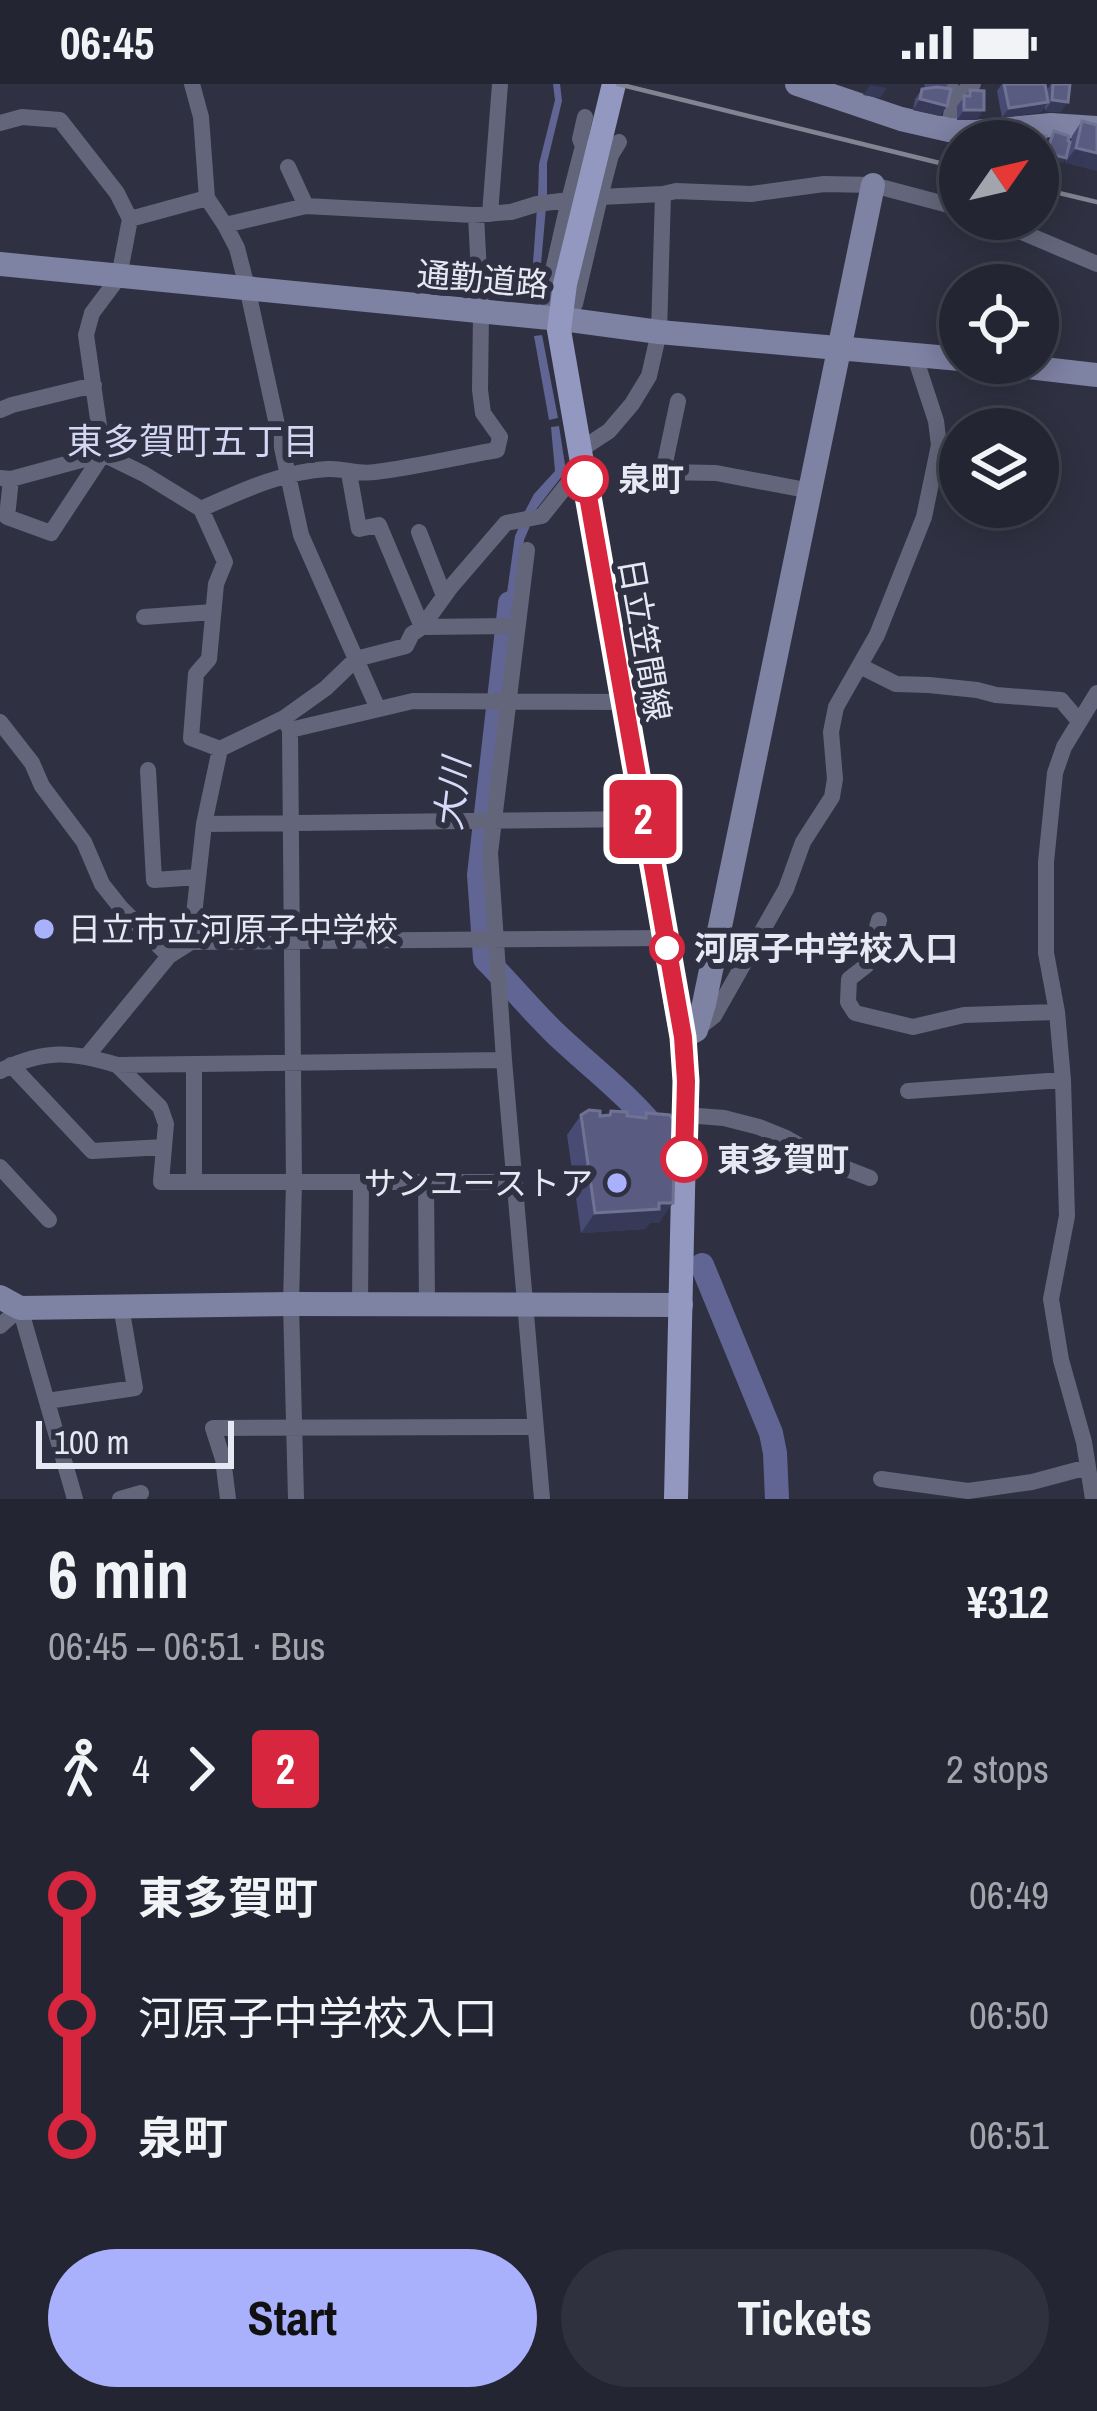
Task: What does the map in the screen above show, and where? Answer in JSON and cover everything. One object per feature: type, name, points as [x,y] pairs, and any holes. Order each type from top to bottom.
[{"type":"main road","name":"日立笠間線","points":[[614,84],[574,244],[559,319],[560,346],[665,938],[689,1034],[676,1499]]},
{"type":"street","points":[[192,84],[201,117],[207,198],[237,248],[302,535],[377,709]]},
{"type":"street","points":[[201,509],[288,476],[333,468],[371,473],[497,450],[500,437],[483,413],[480,390],[483,214],[500,84]]},
{"type":"street","points":[[797,84],[939,128]]},
{"type":"street","points":[[952,92],[973,84]]},
{"type":"street","points":[[0,123],[22,117],[60,120],[117,194],[130,219],[119,278],[92,313],[86,335],[103,454],[51,532],[7,518],[5,479],[103,454],[201,509],[226,562],[216,584],[209,659],[196,674],[191,738],[220,749],[287,724],[413,701],[622,702]]},
{"type":"street","points":[[585,118],[583,146],[546,301],[559,319],[575,304],[611,155],[619,142]]},
{"type":"street","points":[[1059,126],[1097,128]]},
{"type":"street","points":[[288,167],[306,206]]},
{"type":"street","points":[[600,197],[676,190],[751,194],[824,184],[873,185],[939,202]]},
{"type":"street","points":[[689,1034],[704,1004],[873,185]]},
{"type":"street","points":[[287,724],[356,659],[406,646],[506,523],[542,516],[632,404],[649,376],[659,332],[662,194]]},
{"type":"street","points":[[130,219],[207,198]]},
{"type":"street","points":[[225,225],[306,206],[483,214],[569,200]]},
{"type":"street","points":[[1040,240],[1097,265]]},
{"type":"street","name":"通勤道路","points":[[0,264],[939,357]]},
{"type":"street","points":[[689,1034],[714,1016],[786,889],[803,842],[832,797],[836,779],[831,732],[836,707],[878,635],[924,518],[935,475],[936,421],[914,354]]},
{"type":"street","points":[[1059,371],[1097,375]]},
{"type":"street","points":[[0,410],[94,385]]},
{"type":"street","points":[[678,400],[663,472],[716,473],[811,491]]},
{"type":"street","points":[[349,473],[358,529],[379,525],[422,627]]},
{"type":"street","points":[[419,532],[444,596]]},
{"type":"street","points":[[527,550],[511,626],[487,821],[492,910],[488,940],[498,972],[542,1499]]},
{"type":"street","points":[[144,616],[213,612]]},
{"type":"street","points":[[422,627],[511,626]]},
{"type":"street","points":[[860,665],[896,684],[1061,700],[1079,721]]},
{"type":"street","points":[[1093,1499],[1090,1441],[1061,1360],[1051,1299],[1066,1216],[1064,1079],[1046,953],[1046,862],[1055,773],[1064,747],[1097,693]]},
{"type":"street","points":[[0,722],[84,842],[101,884],[169,956]]},
{"type":"street","points":[[287,724],[292,821],[291,1304],[296,1499]]},
{"type":"street","points":[[191,942],[204,824],[220,749]]},
{"type":"street","points":[[148,770],[154,880],[198,877]]},
{"type":"street","points":[[204,824],[643,819]]},
{"type":"street","points":[[879,920],[867,965],[849,979],[848,1002],[855,1013],[913,1027],[964,1015],[1057,1012]]},
{"type":"street","points":[[87,1056],[169,956],[191,942],[665,938]]},
{"type":"street","points":[[164,1147],[92,1151],[5,1068],[48,1055],[78,1054],[117,1065],[504,1060]]},
{"type":"street","points":[[194,1064],[194,1182]]},
{"type":"street","points":[[117,1065],[160,1107],[166,1124],[161,1182],[514,1182]]},
{"type":"street","points":[[908,1091],[1064,1079]]},
{"type":"street","points":[[685,1115],[759,1127],[870,1178]]},
{"type":"street","points":[[0,1167],[49,1220]]},
{"type":"street","points":[[360,1304],[361,1183]]},
{"type":"street","points":[[426,1183],[427,1305]]},
{"type":"street","points":[[10,1302],[681,1305]]},
{"type":"street","points":[[0,1326],[10,1302]]},
{"type":"street","points":[[10,1302],[47,1401],[76,1499]]},
{"type":"street","points":[[47,1401],[135,1388],[121,1306]]},
{"type":"street","points":[[228,1499],[213,1428],[536,1427]]},
{"type":"street","points":[[881,1479],[968,1491],[1032,1482],[1088,1467]]},
{"type":"street","points":[[120,1499],[141,1493]]},
{"type":"water","points":[[553,84],[560,84],[562,101],[547,163],[547,197],[538,199],[539,164],[555,100]]},
{"type":"water","points":[[546,207],[538,299],[530,304],[537,208]]},
{"type":"water","points":[[542,335],[558,418],[549,420],[534,336]]},
{"type":"water","points":[[559,426],[566,471],[534,512],[523,515],[555,471],[551,427]]},
{"type":"water","points":[[530,526],[512,620],[503,621],[515,536],[519,527]]},
{"type":"building","points":[[1004,84],[1045,84],[1048,102],[1009,108]]},
{"type":"building","points":[[1053,84],[1070,84],[1068,102],[1052,100]]},
{"type":"building","points":[[922,89],[951,89],[947,106],[920,99]]},
{"type":"building","points":[[970,90],[984,91],[984,110],[964,110],[964,96],[970,96]]},
{"type":"building","points":[[1082,121],[1097,125],[1097,153],[1076,148]]},
{"type":"building","points":[[1059,133],[1069,136],[1066,158],[1059,156]]},
{"type":"building","name":"サンユーストア","points":[[600,1111],[600,1116],[611,1111],[646,1118],[646,1113],[670,1115],[675,1123],[673,1203],[659,1203],[659,1209],[595,1213],[581,1115]]},
{"type":"waterway","name":"大川","points":[[510,603],[479,875],[485,959],[664,1140]]},
{"type":"waterway","name":"大川","points":[[702,1265],[771,1433],[777,1499]]},
{"type":"railway","points":[[618,84],[939,163]]},
{"type":"railway","points":[[1059,193],[1097,202]]},
{"type":"bus line","name":"2","points":[[585,479],[683,1037],[684,1159]]},
{"type":"place","name":"泉町","points":[[585,479]]},
{"type":"place","name":"日立市立河原子中学校","points":[[44,929]]},
{"type":"place","name":"河原子中学校入口","points":[[667,948]]},
{"type":"place","name":"東多賀町","points":[[684,1159]]},
{"type":"place","name":"サンユーストア","points":[[617,1183]]},
{"type":"district","name":"東多賀町五丁目","points":[[193,441]]}]
